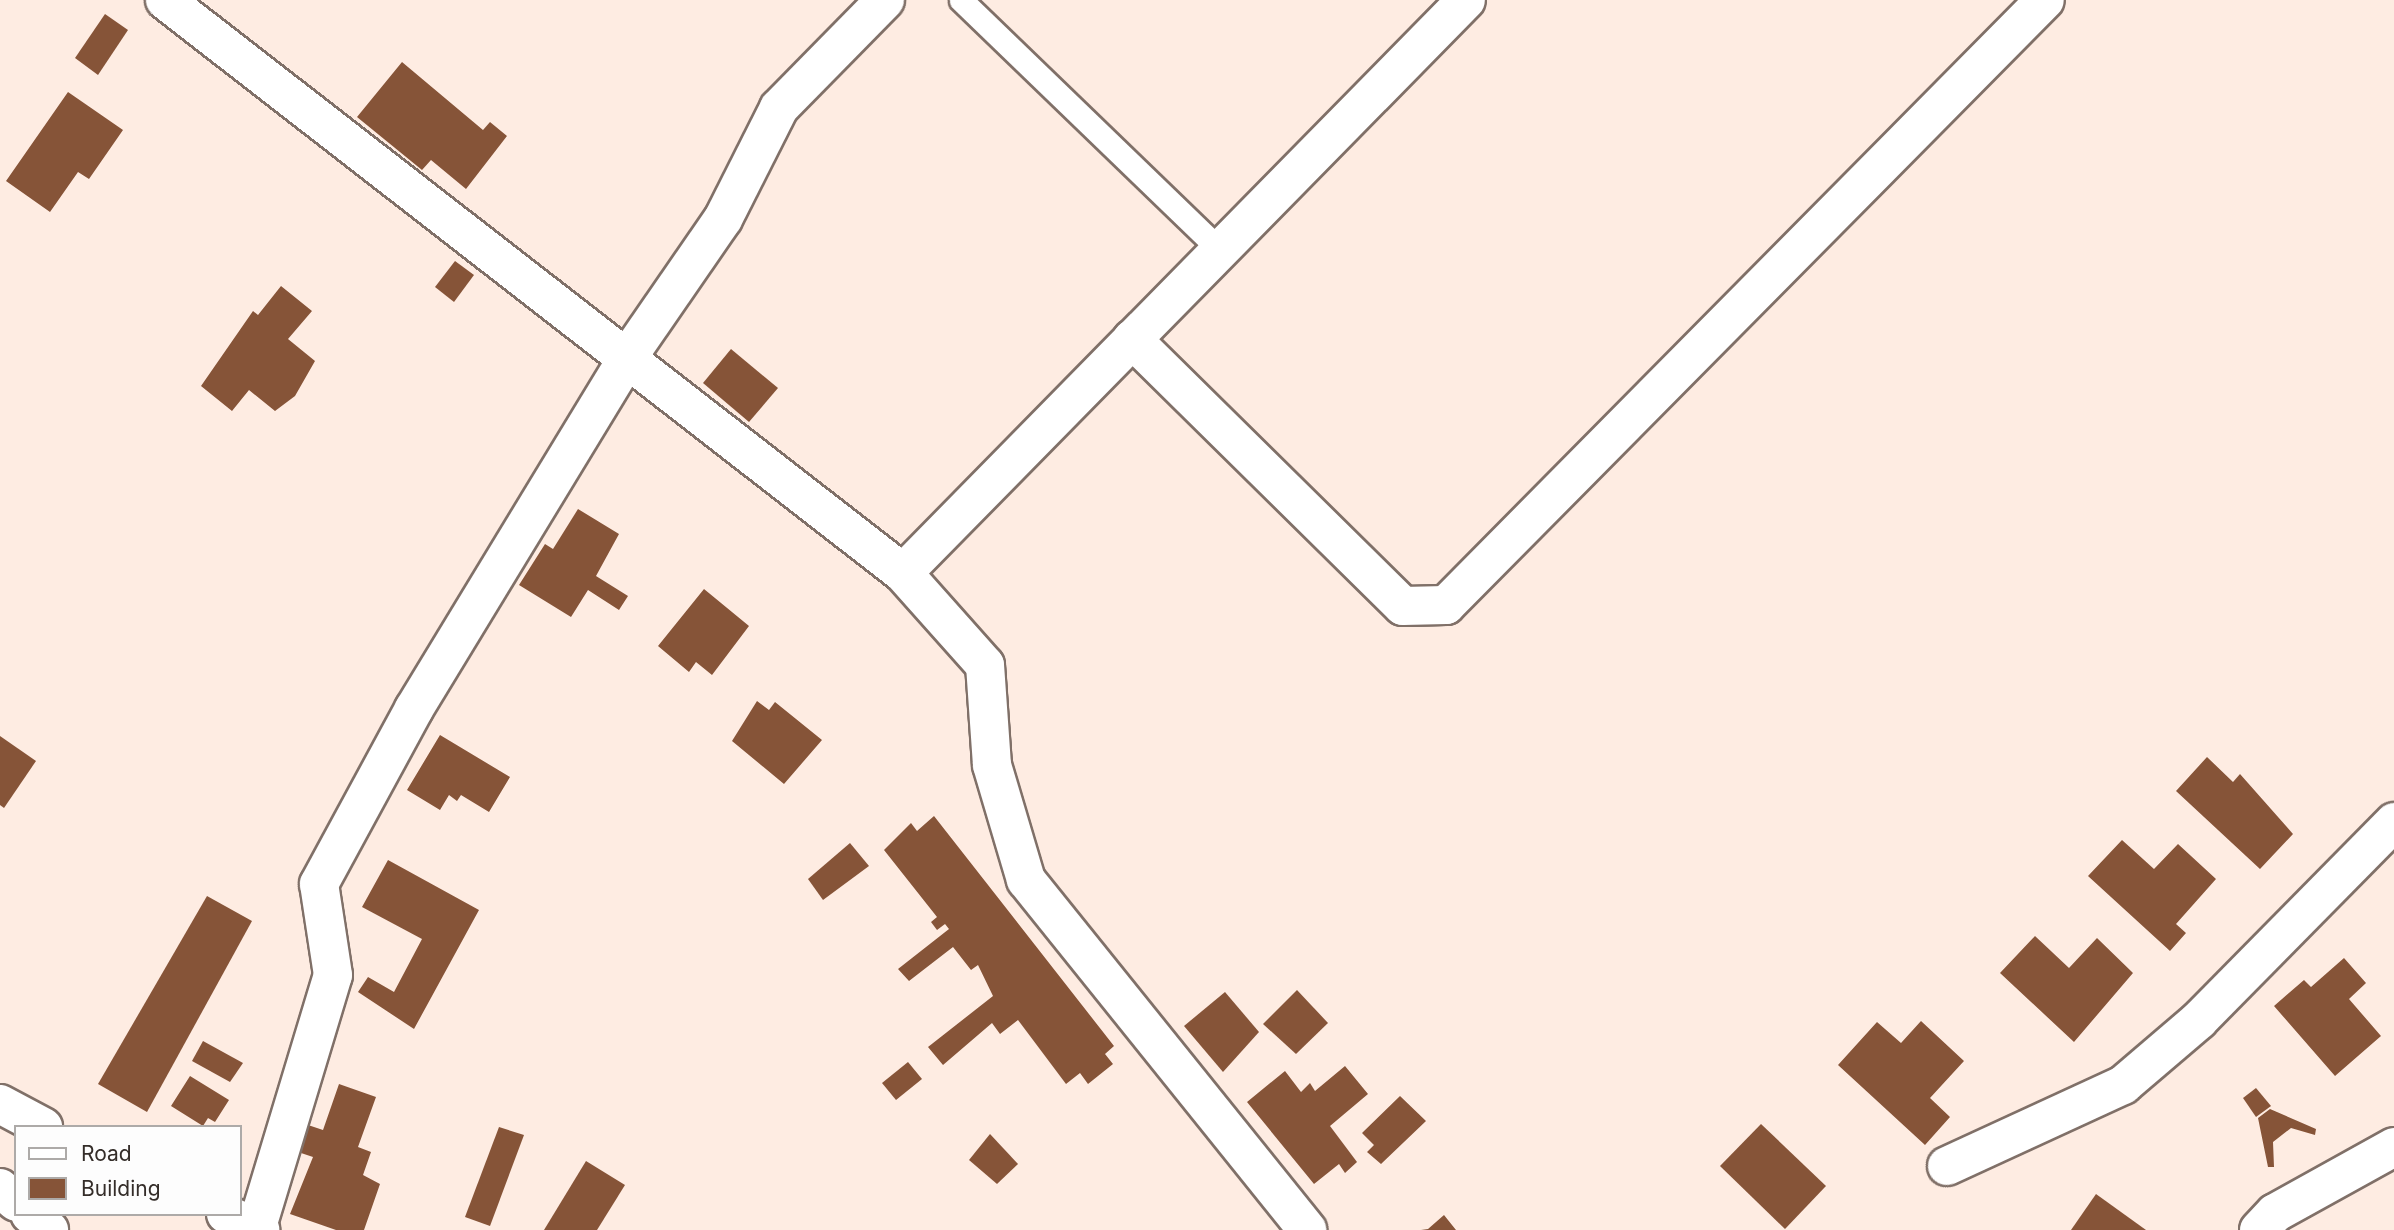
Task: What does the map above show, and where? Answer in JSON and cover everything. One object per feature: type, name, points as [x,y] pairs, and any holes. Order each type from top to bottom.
[{"type":"street","points":[[165,0],[903,573],[985,665],[992,765],[1026,880],[1307,1230]]},
{"type":"street","points":[[230,1216],[258,1230],[333,975],[319,884],[414,709],[627,358],[723,219],[779,108],[885,0]]},
{"type":"street","points":[[903,573],[1466,0]]},
{"type":"street","points":[[1132,340],[1403,606],[1446,605],[2045,0]]},
{"type":"street","points":[[1947,1166],[2123,1085],[2199,1020],[2394,822]]},
{"type":"street","points":[[0,1104],[39,1125]]},
{"type":"street","points":[[2259,1230],[2275,1213],[2394,1146]]},
{"type":"street","points":[[0,1188],[14,1200]]},
{"type":"street","points":[[32,1216],[49,1230]]},
{"type":"lane","points":[[961,0],[1220,250]]},
{"type":"building","points":[[105,14],[128,30],[98,75],[75,58]]},
{"type":"building","points":[[402,62],[483,130],[490,122],[507,136],[466,189],[431,160],[422,170],[357,117]]},
{"type":"building","points":[[68,92],[123,130],[89,179],[78,172],[50,212],[6,181]]},
{"type":"building","points":[[455,261],[474,275],[454,302],[435,287]]},
{"type":"building","points":[[281,286],[312,311],[288,339],[315,361],[295,396],[275,411],[249,390],[232,411],[201,386],[253,311],[258,315]]},
{"type":"building","points":[[731,349],[778,388],[749,422],[703,383]]},
{"type":"building","points":[[578,509],[619,534],[596,576],[628,596],[619,610],[588,590],[571,617],[519,585],[545,544],[553,549]]},
{"type":"building","points":[[704,589],[749,626],[712,675],[696,662],[689,672],[658,646]]},
{"type":"building","points":[[757,701],[769,710],[775,702],[822,740],[784,784],[732,741]]},
{"type":"building","points":[[440,735],[510,777],[489,812],[461,795],[457,801],[449,795],[440,810],[407,790]]},
{"type":"building","points":[[0,736],[36,761],[4,808],[0,805]]},
{"type":"building","points":[[2207,757],[2233,782],[2240,774],[2293,834],[2260,869],[2176,791]]},
{"type":"building","points":[[934,816],[1114,1046],[1105,1054],[1113,1064],[1088,1084],[1080,1073],[1066,1084],[1018,1020],[1000,1034],[992,1023],[943,1065],[928,1047],[993,996],[978,965],[971,970],[953,947],[909,981],[898,969],[949,929],[945,924],[937,930],[931,922],[937,917],[884,850],[911,823],[917,831]]},
{"type":"building","points":[[2122,840],[2154,869],[2178,844],[2216,879],[2176,924],[2186,933],[2170,951],[2088,876]]},
{"type":"building","points":[[850,843],[869,866],[823,900],[808,879]]},
{"type":"building","points":[[388,860],[479,910],[414,1029],[358,992],[368,977],[394,992],[422,939],[362,907]]},
{"type":"building","points":[[207,896],[252,921],[147,1112],[98,1084]]},
{"type":"building","points":[[2035,936],[2069,968],[2097,938],[2133,973],[2074,1042],[2000,973]]},
{"type":"building","points":[[2344,958],[2366,983],[2349,999],[2381,1036],[2335,1076],[2274,1006],[2304,980],[2311,987]]},
{"type":"building","points":[[1297,990],[1328,1023],[1296,1054],[1263,1024]]},
{"type":"building","points":[[1225,992],[1259,1032],[1223,1072],[1184,1026]]},
{"type":"building","points":[[1921,1021],[1964,1061],[1930,1098],[1950,1117],[1925,1145],[1838,1065],[1877,1022],[1901,1043]]},
{"type":"building","points":[[203,1041],[243,1063],[230,1082],[192,1061]]},
{"type":"building","points":[[908,1062],[922,1079],[896,1100],[882,1083]]},
{"type":"building","points":[[1345,1066],[1368,1094],[1330,1126],[1357,1162],[1345,1173],[1339,1164],[1314,1184],[1247,1102],[1285,1071],[1301,1092],[1310,1083],[1315,1091]]},
{"type":"building","points":[[190,1076],[229,1100],[215,1122],[208,1118],[204,1125],[171,1106]]},
{"type":"building","points":[[339,1084],[376,1097],[358,1147],[371,1152],[363,1175],[380,1184],[364,1230],[336,1230],[290,1214],[313,1157],[298,1152],[308,1125],[323,1130]]},
{"type":"building","points":[[2256,1088],[2271,1106],[2256,1117],[2243,1098]]},
{"type":"building","points":[[1400,1096],[1426,1121],[1381,1164],[1367,1152],[1374,1145],[1362,1133]]},
{"type":"building","points":[[2270,1109],[2316,1129],[2315,1135],[2291,1128],[2273,1142],[2274,1167],[2268,1167],[2258,1118]]},
{"type":"building","points":[[1761,1124],[1826,1186],[1785,1229],[1720,1166]]},
{"type":"building","points":[[499,1127],[524,1135],[490,1226],[465,1217]]},
{"type":"building","points":[[990,1134],[1018,1164],[997,1184],[969,1160]]},
{"type":"building","points":[[586,1161],[625,1185],[597,1230],[544,1230]]},
{"type":"building","points":[[2096,1194],[2146,1230],[2071,1230]]},
{"type":"building","points":[[1444,1215],[1456,1230],[1421,1230],[1428,1229]]}]
